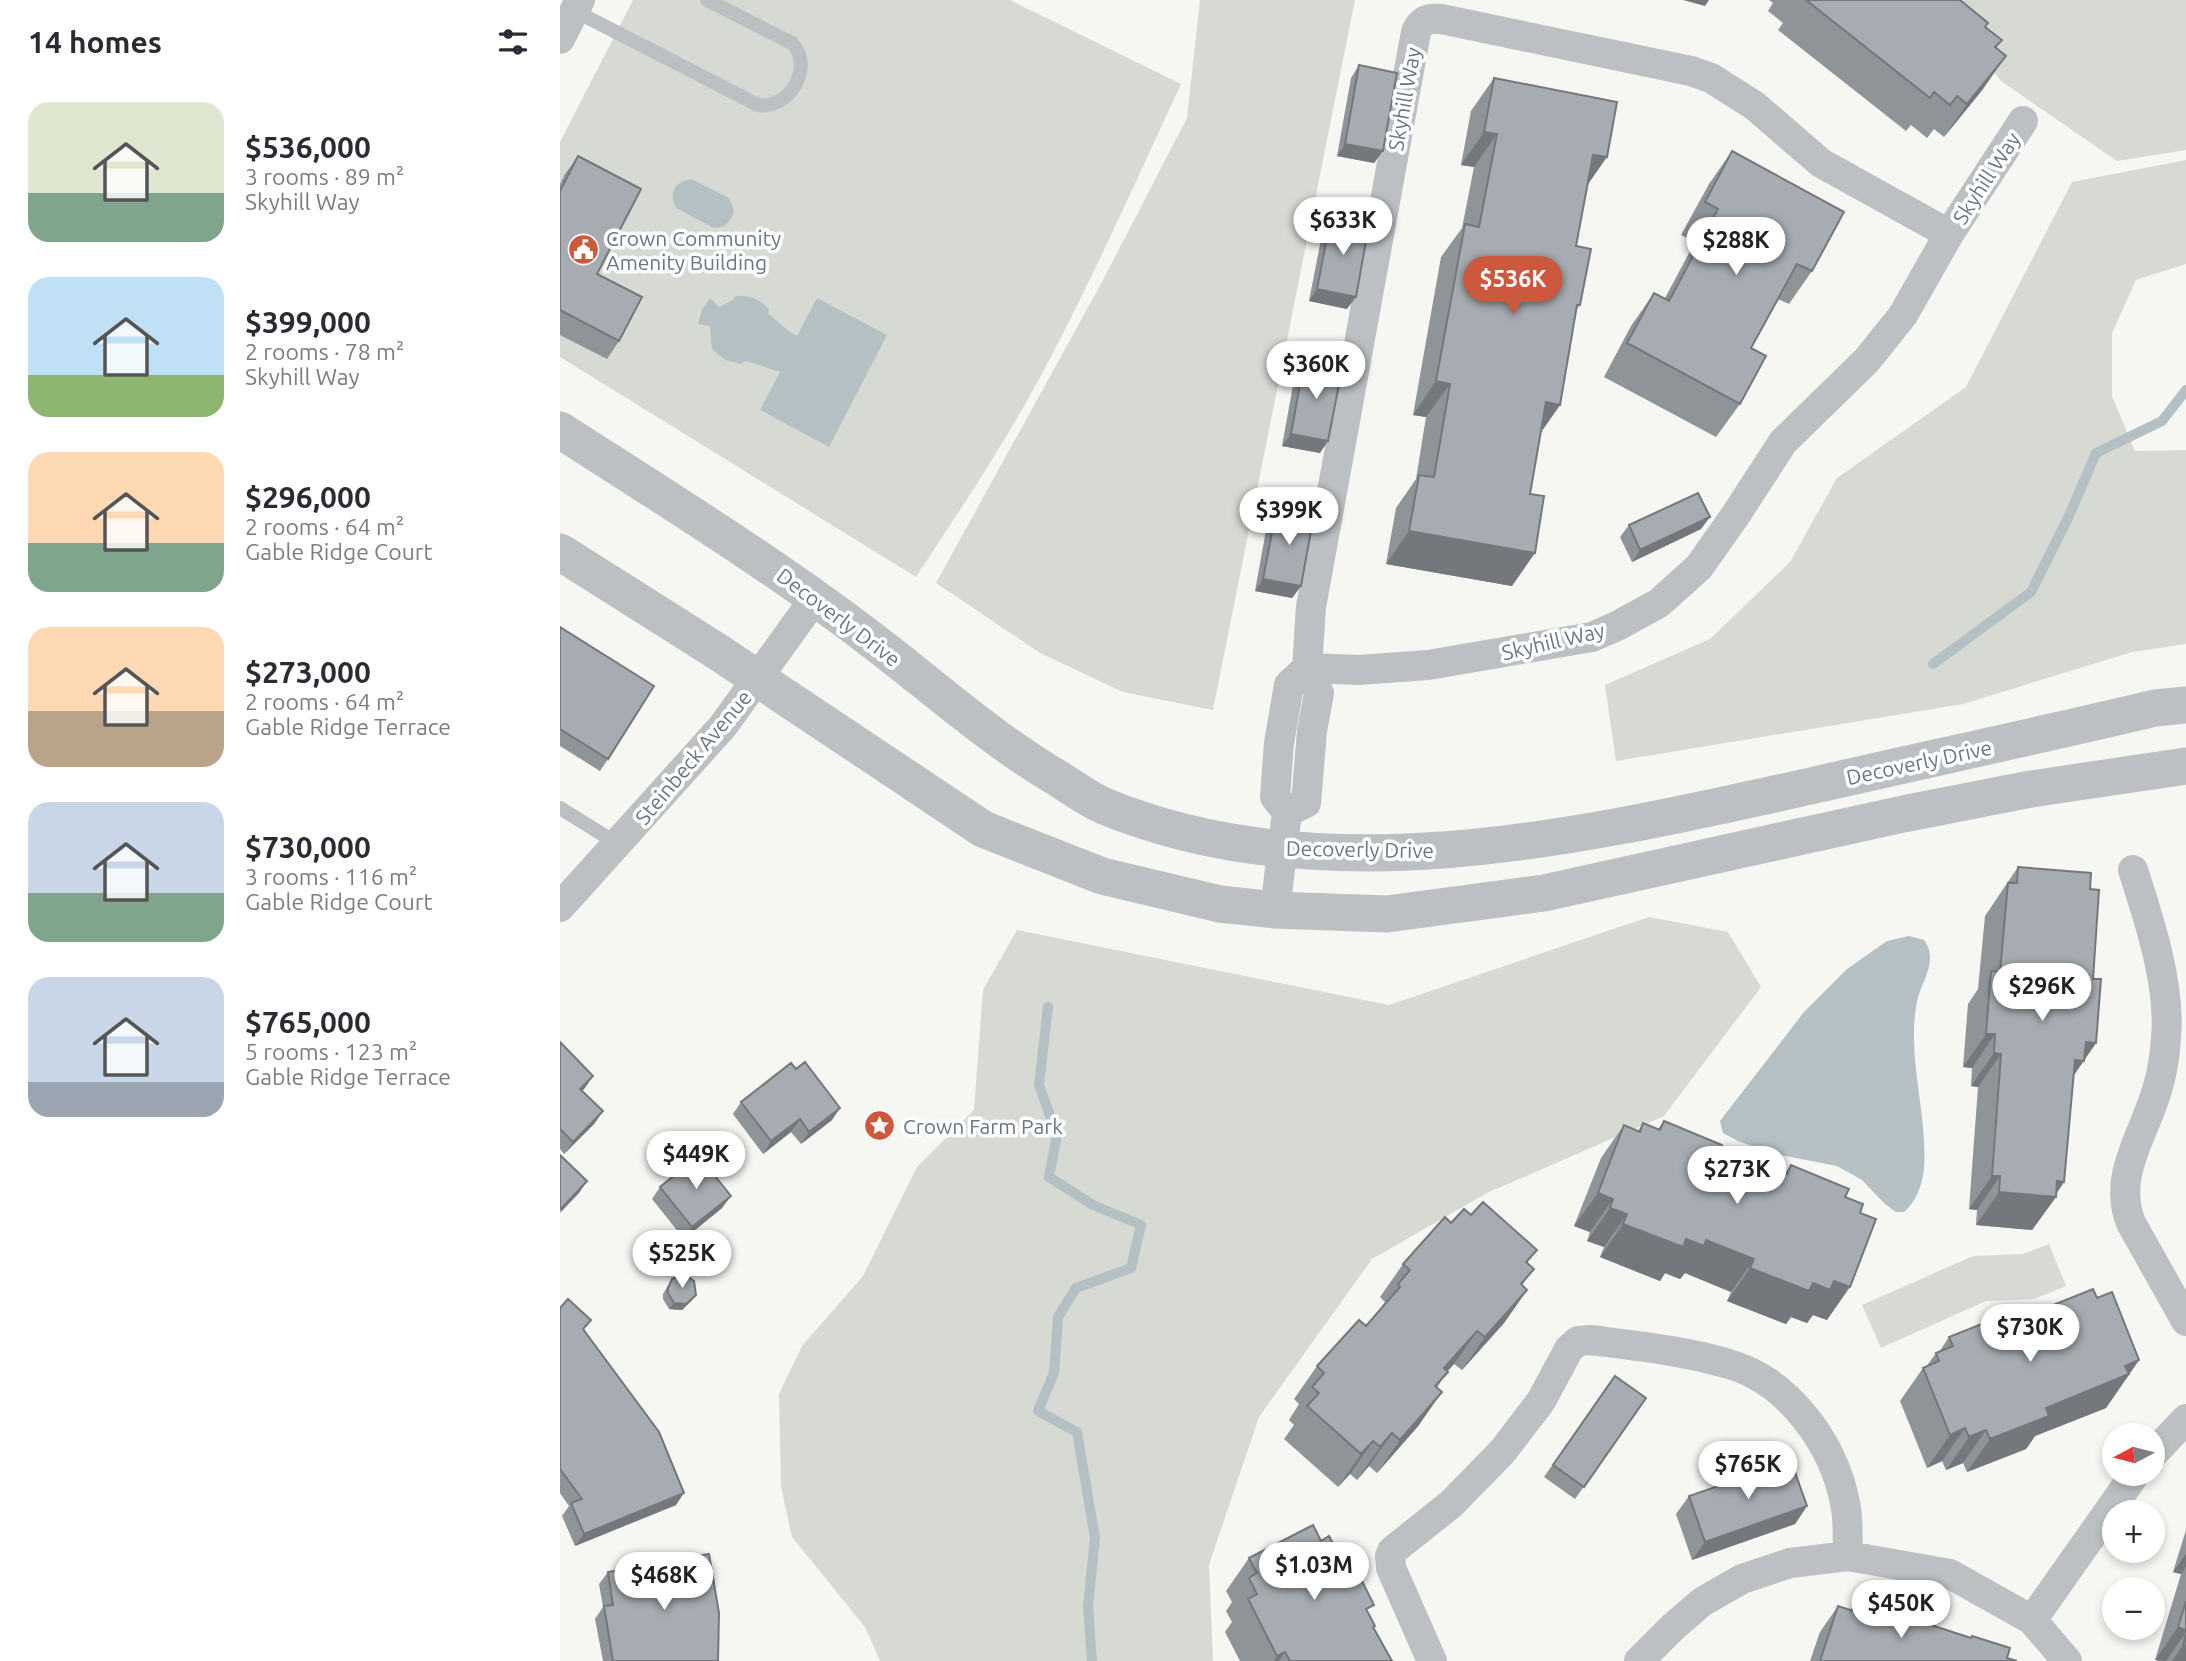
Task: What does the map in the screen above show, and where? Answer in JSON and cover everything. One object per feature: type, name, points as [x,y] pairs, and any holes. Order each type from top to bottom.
[{"type":"street","points":[[560,39],[577,5]]},
{"type":"street","name":"Skyhill Way","points":[[1949,234],[1821,163],[1755,106],[1711,78],[1691,71],[1441,19],[1425,20],[1416,32],[1311,607],[1307,668],[1359,670],[1428,665],[1501,654],[1592,637],[1659,603],[1699,567],[1783,442],[1867,360],[1902,315],[1949,234],[2023,121]]},
{"type":"street","name":"Decoverly Drive","points":[[560,430],[774,567],[1024,759],[1101,804],[1184,833],[1282,849],[1338,853],[1427,852],[1542,840],[1708,809],[2155,708],[2186,705]]},
{"type":"street","points":[[560,552],[758,679],[983,829],[1102,876],[1220,904],[1275,910],[1387,914],[1544,893],[1731,850],[2031,789],[2186,766]]},
{"type":"street","name":"Steinbeck Avenue","points":[[560,907],[723,726],[814,598]]},
{"type":"street","points":[[1275,910],[1287,811],[1275,797],[1279,743],[1289,685],[1307,668]]},
{"type":"street","points":[[2017,740],[2031,789]]},
{"type":"street","points":[[2133,870],[2163,975],[2176,1037],[2128,1169],[2123,1190],[2124,1207],[2186,1321]]},
{"type":"street","points":[[1432,1661],[1391,1568],[1392,1551],[1451,1504],[1502,1452],[1541,1401],[1569,1349],[1578,1341],[1591,1340],[1669,1351],[1734,1366],[1782,1391],[1812,1426],[1835,1466],[1846,1505],[1848,1556]]},
{"type":"street","points":[[2165,1441],[2186,1419]]},
{"type":"street","points":[[2032,1620],[2127,1486]]},
{"type":"street","points":[[1639,1661],[1702,1602],[1742,1579],[1790,1563],[1848,1556],[1950,1574],[2032,1620],[2067,1661]]},
{"type":"lane","points":[[577,5],[758,105],[781,102],[788,96],[800,73],[802,61],[797,49],[792,43],[707,0]]},
{"type":"lane","points":[[560,808],[618,844]]},
{"type":"shaded area","points":[[633,0],[1010,0],[1181,84],[1091,278],[1032,392],[916,577],[560,357],[560,142]]},
{"type":"shaded area","points":[[1200,0],[1355,0],[1213,710],[1123,692],[1040,653],[936,583],[1102,282],[1187,118]]},
{"type":"shaded area","points":[[1933,0],[2186,0],[2186,150],[2117,161],[2001,81],[1952,17]]},
{"type":"shaded area","points":[[2186,160],[2186,264],[2136,280],[2112,333],[2112,396],[2135,451],[2186,450],[2186,644],[2132,652],[1963,704],[1616,761],[1605,685],[1710,639],[1790,562],[1837,478],[1966,387],[2072,182]]},
{"type":"shaded area","points":[[691,179],[729,198],[734,210],[727,223],[714,228],[676,208],[674,189]]},
{"type":"shaded area","points":[[736,296],[754,298],[762,303],[769,309],[768,314],[797,336],[817,298],[887,335],[829,447],[760,410],[780,372],[746,361],[740,364],[725,360],[712,349],[710,326],[698,324],[702,310],[710,298],[719,307]]},
{"type":"shaded area","points":[[1649,917],[1728,932],[1761,987],[1664,1116],[1487,1193],[1372,1259],[1259,1417],[1209,1565],[1213,1661],[880,1661],[865,1627],[792,1537],[781,1487],[779,1394],[802,1346],[863,1276],[917,1167],[974,1110],[983,990],[1017,930],[1389,1005]]},
{"type":"shaded area","points":[[1909,936],[1924,940],[1930,955],[1914,1022],[1924,1169],[1920,1187],[1912,1203],[1904,1212],[1896,1212],[1862,1180],[1837,1166],[1775,1154],[1738,1141],[1723,1133],[1720,1121],[1804,1012],[1847,969],[1887,941]]},
{"type":"shaded area","points":[[2049,1244],[2066,1286],[2034,1299],[1986,1301],[1881,1348],[1862,1305],[1973,1256],[2023,1254]]},
{"type":"building","points":[[1806,0],[1960,0],[1988,23],[1985,27],[2002,40],[1995,47],[2006,56],[1967,104],[1957,96],[1950,105],[1934,92],[1930,98]]},
{"type":"building","points":[[1359,65],[1397,73],[1383,151],[1345,144]]},
{"type":"building","points":[[1494,78],[1617,102],[1607,157],[1593,155],[1576,246],[1591,249],[1580,305],[1577,305],[1560,405],[1546,402],[1530,494],[1544,496],[1535,553],[1409,531],[1419,475],[1434,477],[1450,384],[1436,381],[1465,224],[1479,227],[1497,134],[1484,132]]},
{"type":"building","points":[[1732,151],[1844,212],[1812,271],[1797,264],[1751,348],[1766,356],[1740,404],[1627,343],[1654,293],[1669,301],[1718,209],[1705,202]]},
{"type":"building","name":"Crown Community Amenity Building","points":[[578,156],[641,189],[597,274],[642,297],[619,341],[560,310],[560,191]]},
{"type":"building","points":[[1331,217],[1369,224],[1356,297],[1317,289]]},
{"type":"building","points":[[1304,362],[1342,369],[1328,441],[1291,434]]},
{"type":"building","points":[[1698,493],[1710,517],[1640,550],[1629,525]]},
{"type":"building","points":[[1277,507],[1314,514],[1301,586],[1263,579]]},
{"type":"building","points":[[560,627],[654,686],[608,759],[560,729]]},
{"type":"building","points":[[2018,867],[2091,873],[2090,889],[2099,890],[2093,979],[2101,979],[2096,1043],[2086,1042],[2084,1061],[2075,1060],[2064,1182],[2057,1181],[2056,1197],[1999,1192],[2000,1176],[1992,1176],[2001,1054],[1994,1053],[1995,1034],[1986,1034],[1991,971],[2000,972],[2008,883],[2017,883]]},
{"type":"building","points":[[560,1042],[593,1076],[580,1089],[603,1111],[573,1142],[560,1129]]},
{"type":"building","points":[[805,1062],[840,1108],[809,1132],[800,1119],[771,1141],[741,1102],[791,1063],[796,1069]]},
{"type":"building","points":[[1664,1121],[1722,1145],[1719,1153],[1767,1173],[1770,1167],[1787,1174],[1791,1165],[1849,1189],[1845,1197],[1863,1204],[1860,1213],[1876,1219],[1850,1287],[1834,1281],[1830,1290],[1813,1283],[1809,1291],[1750,1268],[1754,1259],[1706,1240],[1704,1246],[1686,1239],[1683,1247],[1623,1224],[1627,1214],[1610,1208],[1613,1199],[1598,1193],[1624,1125],[1640,1132],[1643,1123],[1660,1130]]},
{"type":"building","points":[[560,1155],[587,1181],[561,1209],[560,1207]]},
{"type":"building","points":[[699,1156],[731,1196],[692,1227],[660,1187]]},
{"type":"building","points":[[1483,1202],[1537,1250],[1526,1262],[1534,1269],[1521,1284],[1527,1290],[1485,1337],[1477,1331],[1444,1368],[1448,1372],[1435,1386],[1442,1392],[1400,1440],[1392,1433],[1380,1447],[1373,1441],[1361,1454],[1307,1406],[1319,1393],[1312,1387],[1324,1373],[1317,1366],[1359,1320],[1366,1326],[1400,1287],[1398,1284],[1410,1270],[1403,1264],[1445,1217],[1451,1223],[1464,1209],[1471,1215]]},
{"type":"building","points":[[684,1274],[694,1281],[696,1295],[686,1304],[674,1303],[668,1288],[672,1279]]},
{"type":"building","points":[[2093,1289],[2097,1298],[2112,1292],[2139,1360],[2125,1366],[2129,1374],[2046,1408],[2049,1416],[1990,1439],[1986,1430],[1969,1437],[1965,1428],[1950,1435],[1923,1368],[1939,1361],[1936,1353],[1953,1346],[1949,1337],[2007,1314],[2011,1322]]},
{"type":"building","points":[[568,1299],[591,1320],[583,1329],[659,1432],[684,1493],[584,1534],[571,1503],[582,1499],[560,1469],[560,1308]]},
{"type":"building","points":[[1615,1376],[1646,1398],[1584,1487],[1553,1465]]},
{"type":"building","points":[[1791,1461],[1807,1506],[1705,1542],[1689,1496]]},
{"type":"building","points":[[1313,1525],[1321,1541],[1329,1536],[1338,1553],[1346,1549],[1374,1605],[1366,1609],[1375,1626],[1373,1627],[1392,1661],[1290,1661],[1285,1652],[1277,1656],[1248,1599],[1257,1594],[1249,1578],[1257,1573],[1249,1558]]},
{"type":"building","points":[[709,1554],[719,1613],[718,1661],[613,1661],[604,1606],[613,1605],[608,1572]]},
{"type":"building","points":[[1857,1601],[2010,1648],[2007,1658],[2017,1661],[1820,1661],[1838,1606],[1853,1611]]},
{"type":"building","points":[[2186,1601],[2186,1630],[2178,1627]]},
{"type":"waterway","points":[[1933,664],[2031,592],[2068,518],[2096,453],[2162,421],[2186,390]]},
{"type":"waterway","points":[[1048,1007],[1039,1085],[1057,1135],[1049,1177],[1093,1205],[1141,1225],[1131,1268],[1076,1288],[1058,1317],[1054,1373],[1038,1411],[1077,1432],[1095,1538],[1088,1606],[1092,1661]]},
{"type":"place","name":"Crown Community Amenity Building","points":[[583,250]]},
{"type":"place","name":"Crown Farm Park","points":[[880,1126]]}]
